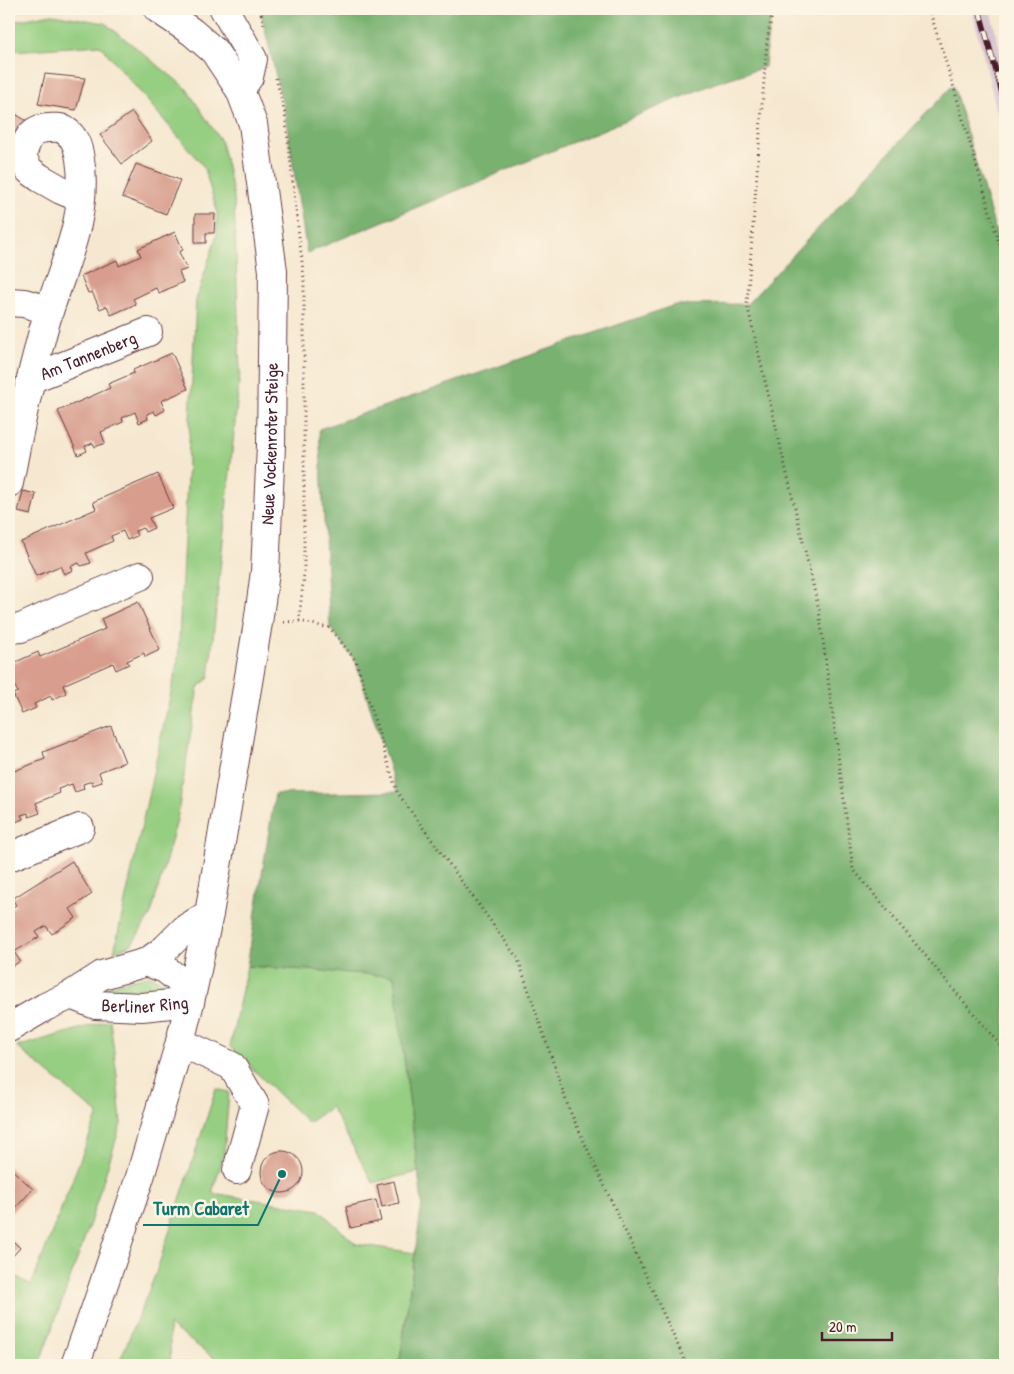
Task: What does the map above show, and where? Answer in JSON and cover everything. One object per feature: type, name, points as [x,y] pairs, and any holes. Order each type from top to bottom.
[{"type":"main road","name":"Neue Vockenroter Steige","points":[[75,1365],[140,1177],[190,1002],[209,914],[265,572],[271,446],[273,271],[253,124],[240,90],[214,51],[192,32],[158,9]]},
{"type":"main road","points":[[224,9],[253,59],[249,77],[240,90]]},
{"type":"main road","name":"Am Tannenberg","points":[[9,483],[42,334],[72,247],[81,191]]},
{"type":"main road","points":[[9,302],[24,303],[49,310]]},
{"type":"main road","name":"Am Tannenberg","points":[[31,379],[148,332]]},
{"type":"main road","points":[[9,629],[21,628],[62,608],[140,576]]},
{"type":"main road","points":[[9,857],[80,828]]},
{"type":"main road","name":"Berliner Ring","points":[[9,1028],[70,995],[102,975],[147,962],[185,930],[209,914]]},
{"type":"main road","name":"Berliner Ring","points":[[70,995],[96,1005],[142,1006],[190,1002],[179,980],[165,969],[147,962]]},
{"type":"main road","points":[[180,1042],[232,1066],[255,1104],[237,1170]]},
{"type":"path","points":[[773,9],[767,41],[747,304],[820,610],[853,868],[1005,1051]]},
{"type":"path","points":[[929,9],[1005,264]]},
{"type":"path","points":[[299,621],[330,628],[356,662],[397,792],[518,959],[569,1109],[688,1365]]},
{"type":"shaded area","points":[[972,9],[990,9],[1005,70],[1005,145]]},
{"type":"green space","points":[[260,9],[773,9],[767,41],[765,67],[715,83],[307,253],[285,114]]},
{"type":"green space","points":[[52,14],[105,23],[186,88],[221,141],[234,197],[240,373],[209,678],[198,687],[177,820],[151,914],[132,944],[114,952],[178,660],[196,300],[217,234],[217,211],[204,167],[100,45],[12,51],[9,53],[9,22]]},
{"type":"green space","points":[[953,85],[1005,263],[1005,1365],[437,1365],[400,1362],[422,1203],[394,976],[247,966],[275,794],[397,792],[356,662],[330,628],[319,429],[675,305],[747,304]]},
{"type":"green space","points":[[247,966],[394,976],[418,1172],[373,1183],[331,1107],[308,1123],[230,1047]]},
{"type":"green space","points":[[150,975],[171,986],[154,991],[130,994],[104,992],[103,990],[105,987]]},
{"type":"green space","points":[[110,1020],[121,1124],[89,1226],[39,1365],[9,1365],[9,1271],[31,1286],[98,1114],[17,1047]]},
{"type":"green space","points":[[216,1089],[229,1092],[224,1154],[212,1193],[319,1210],[356,1244],[415,1253],[399,1365],[224,1365],[169,1325],[171,1365],[118,1365],[156,1273]]},
{"type":"building","points":[[45,74],[85,78],[76,110],[38,104]]},
{"type":"building","points":[[9,110],[30,123],[9,156]]},
{"type":"building","points":[[132,112],[152,141],[122,164],[100,135]]},
{"type":"building","points":[[136,164],[180,180],[166,214],[122,197]]},
{"type":"building","points":[[195,214],[215,214],[214,233],[206,233],[206,243],[195,243]]},
{"type":"building","points":[[175,232],[183,250],[179,252],[187,269],[179,272],[183,282],[159,293],[156,288],[133,299],[136,304],[111,315],[107,306],[100,309],[92,292],[88,293],[81,276],[117,260],[119,266],[141,256],[138,249]]},
{"type":"building","points":[[172,353],[188,389],[161,401],[165,410],[156,415],[154,411],[147,414],[148,419],[139,423],[135,412],[122,418],[123,422],[101,432],[105,443],[95,447],[93,443],[85,446],[87,451],[78,455],[58,411],[110,388],[108,384],[134,373],[133,370]]},
{"type":"building","points":[[158,474],[173,508],[149,518],[154,528],[145,532],[143,528],[135,531],[137,536],[127,540],[123,531],[111,536],[113,541],[86,553],[91,563],[81,566],[79,563],[71,566],[73,570],[64,574],[60,566],[36,576],[21,542],[96,509],[93,502]]},
{"type":"building","points":[[23,491],[36,494],[31,515],[18,512]]},
{"type":"building","points":[[138,602],[160,650],[145,657],[144,653],[127,661],[129,664],[116,670],[113,663],[63,685],[66,693],[52,700],[51,696],[34,704],[36,708],[22,714],[13,694],[18,692],[14,685],[10,687],[9,684],[9,665],[38,652],[40,657],[105,629],[101,619]]},
{"type":"building","points":[[111,726],[125,762],[99,772],[102,782],[93,785],[92,781],[83,784],[84,789],[75,792],[72,784],[58,789],[60,793],[36,803],[40,813],[29,817],[28,813],[21,815],[23,819],[13,823],[9,813],[9,773],[45,759],[43,752]]},
{"type":"building","points":[[72,861],[92,894],[70,909],[76,918],[52,934],[46,926],[36,932],[39,937],[14,952],[20,961],[9,969],[9,910],[16,905],[12,899]]},
{"type":"building","points":[[286,1151],[294,1154],[300,1160],[303,1172],[300,1184],[294,1190],[278,1193],[270,1190],[264,1184],[261,1168],[264,1160],[270,1154]]},
{"type":"building","points":[[9,1167],[33,1189],[9,1215]]},
{"type":"building","points":[[394,1181],[399,1203],[382,1207],[377,1185]]},
{"type":"building","points":[[376,1200],[381,1221],[351,1228],[346,1207]]},
{"type":"building","points":[[9,1237],[20,1248],[9,1260]]},
{"type":"railway","points":[[979,9],[1005,104]]},
{"type":"place","name":"Turm Cabaret","points":[[282,1174]]}]
